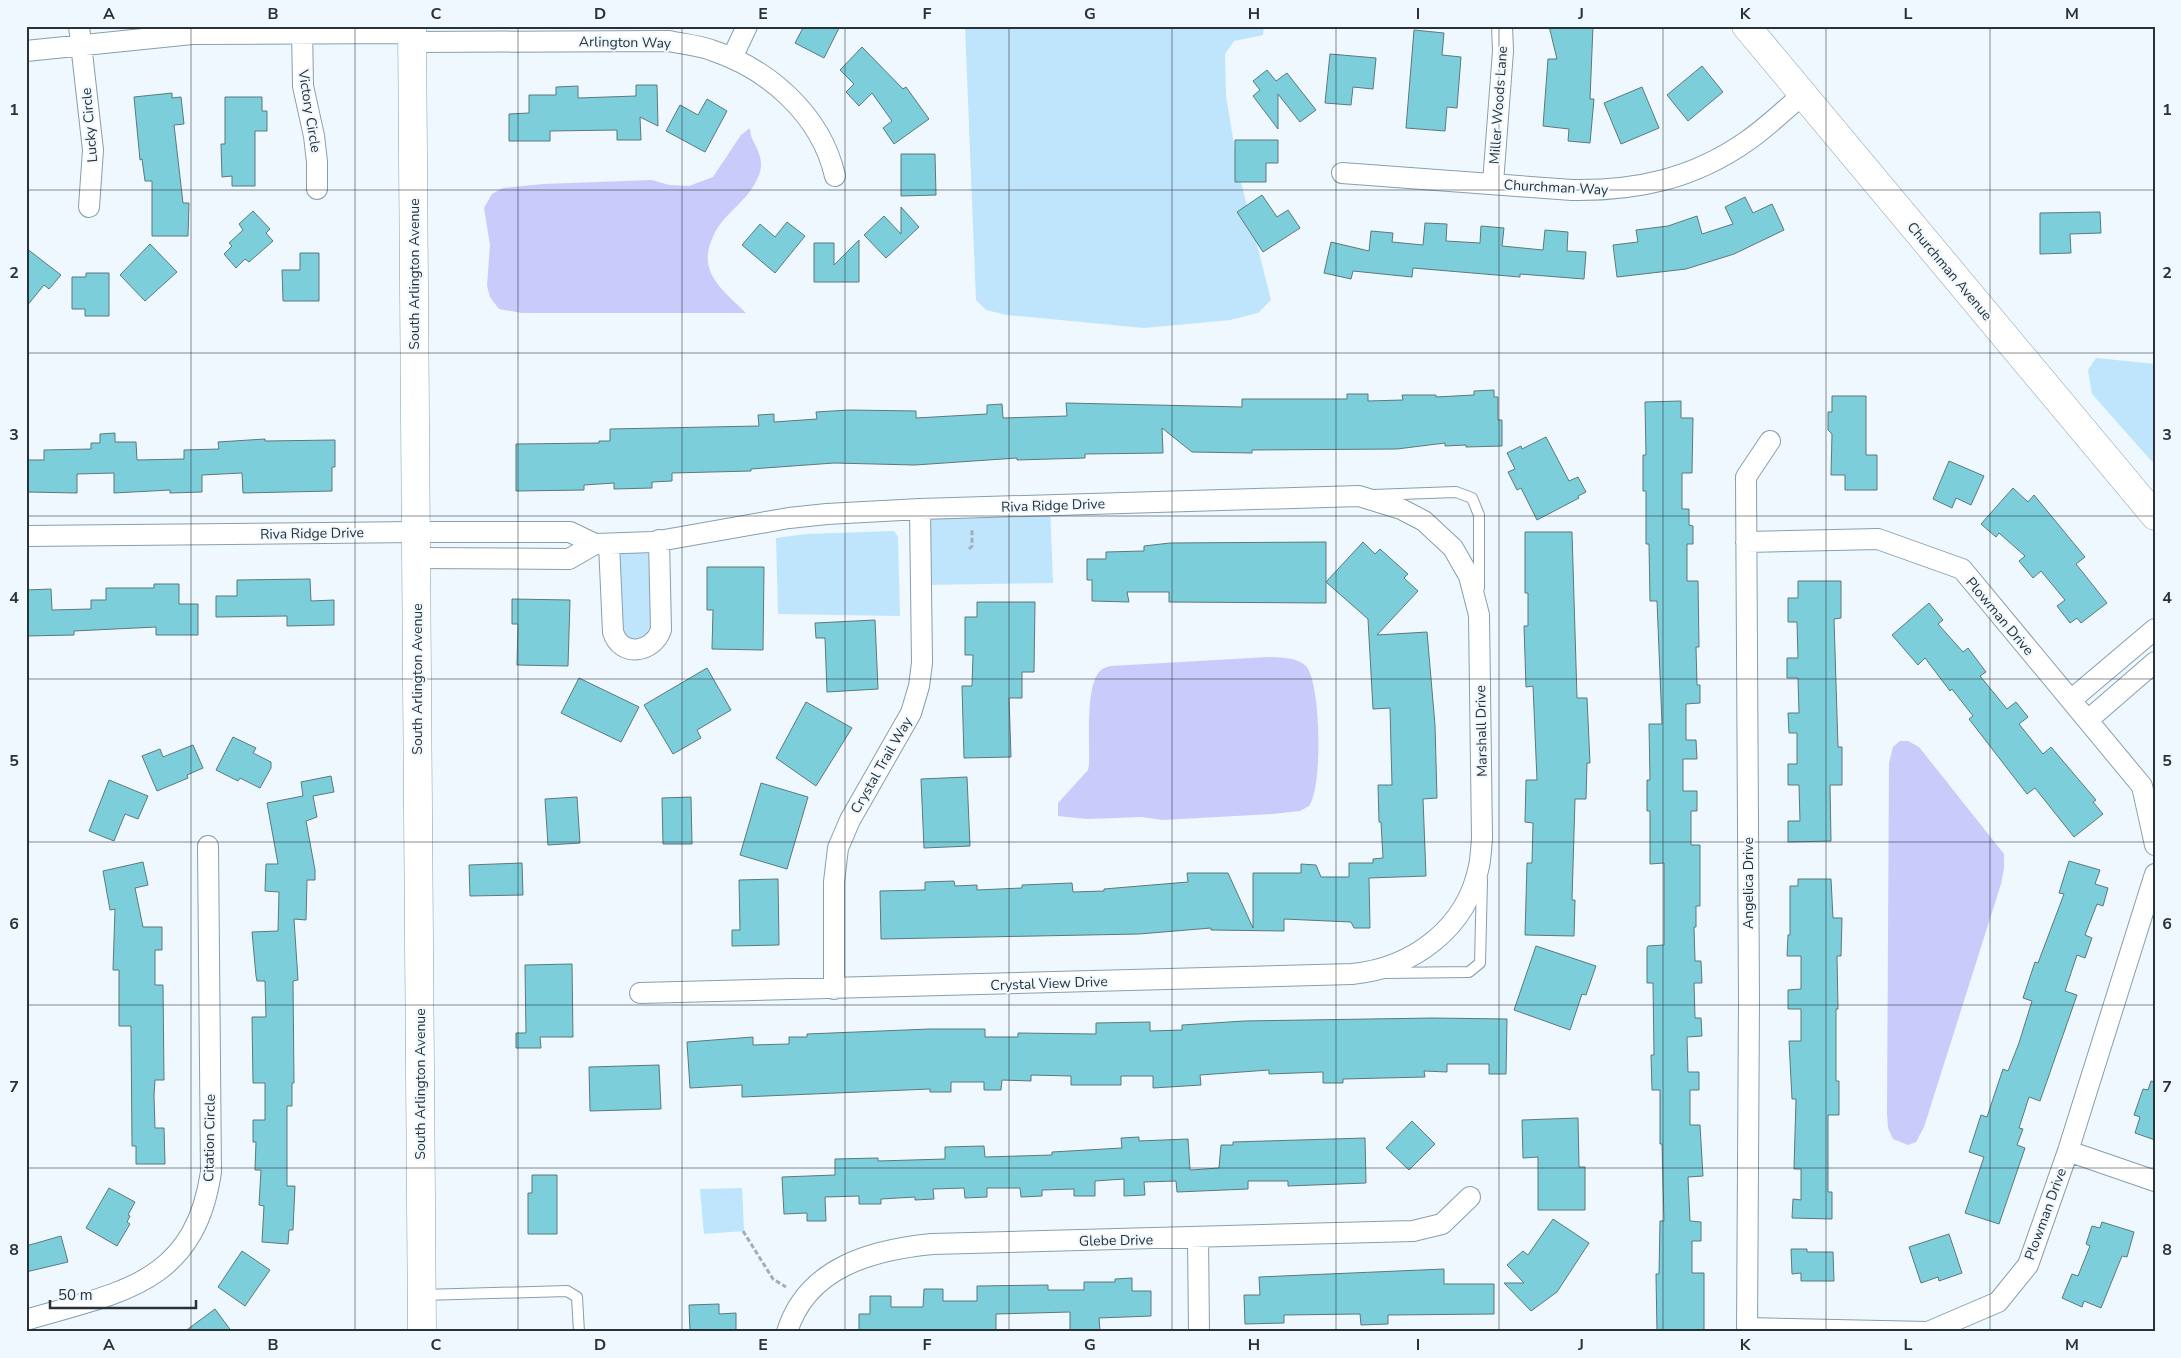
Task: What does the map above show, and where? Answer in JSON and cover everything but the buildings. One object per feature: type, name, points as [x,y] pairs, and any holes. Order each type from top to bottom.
[{"type":"main road","name":"Churchman Avenue","points":[[1746,26],[2155,516]]},
{"type":"main road","name":"South Arlington Avenue","points":[[412,34],[422,1332]]},
{"type":"street","points":[[732,58],[747,26]]},
{"type":"street","name":"Miller Woods Lane","points":[[1493,183],[1503,52],[1502,26]]},
{"type":"street","name":"Arlington Way","points":[[26,51],[80,35],[192,34],[302,30],[669,41],[709,49],[732,58],[771,82],[798,104],[818,131],[828,151],[835,176]]},
{"type":"street","name":"Victory Circle","points":[[302,30],[303,86],[314,136],[317,162],[317,189]]},
{"type":"street","name":"Lucky Circle","points":[[80,35],[92,150],[89,207]]},
{"type":"street","name":"Churchman Way","points":[[1342,173],[1572,190],[1609,190],[1664,181],[1699,168],[1748,141],[1803,94]]},
{"type":"street","name":"Angelica Drive","points":[[1747,1330],[1749,990],[1746,477],[1770,441]]},
{"type":"street","name":"Riva Ridge Drive","points":[[26,536],[416,545],[569,559],[602,544],[659,540],[789,518],[827,514],[920,509],[1358,496],[1413,514],[1439,533]]},
{"type":"street","name":"Crystal Trail Way","points":[[834,989],[834,882],[838,848],[850,820],[907,721],[919,686],[922,663],[920,509]]},
{"type":"street","name":"Riva Ridge Drive","points":[[416,545],[570,532],[602,544]]},
{"type":"street","name":"Marshall Drive","points":[[1439,533],[1453,548],[1469,576],[1480,615],[1482,839],[1479,865],[1473,886],[1459,913],[1446,931]]},
{"type":"street","name":"Plowman Drive","points":[[1746,542],[1878,539],[1962,569],[2142,786],[2155,844]]},
{"type":"street","points":[[602,544],[613,632],[621,645],[636,650],[650,646],[658,638],[660,630],[659,540]]},
{"type":"street","points":[[2071,700],[2155,629]]},
{"type":"street","points":[[2088,720],[2155,662]]},
{"type":"street","name":"Citation Circle","points":[[26,1320],[125,1291],[149,1278],[177,1255],[193,1233],[207,1200],[211,1172],[208,846]]},
{"type":"street","name":"Plowman Drive","points":[[1747,1330],[1928,1332],[1998,1302],[2028,1265],[2068,1151],[2155,874]]},
{"type":"street","name":"Crystal View Drive","points":[[640,993],[1366,973],[1401,962],[1418,954],[1446,931]]},
{"type":"street","points":[[2068,1151],[2155,1181]]},
{"type":"street","name":"Glebe Drive","points":[[787,1332],[790,1321],[804,1296],[824,1277],[876,1253],[904,1247],[932,1244],[1413,1231],[1442,1224],[1470,1197]]},
{"type":"street","points":[[1198,1238],[1198,1332]]},
{"type":"lane","points":[[1358,496],[1418,492],[1456,492],[1472,498],[1479,515],[1480,615]]},
{"type":"lane","points":[[1352,974],[1469,972],[1480,963],[1482,839]]},
{"type":"lane","points":[[421,1295],[567,1291],[577,1296],[579,1332]]},
{"type":"path","points":[[969,549],[972,546],[972,528]]},
{"type":"path","points":[[742,1231],[773,1279],[786,1287]]},
{"type":"shaded area","points":[[965,26],[1264,26],[1263,35],[1234,41],[1225,54],[1226,96],[1239,174],[1271,300],[1258,313],[1230,320],[1144,328],[1007,315],[986,310],[976,300]]},
{"type":"shaded area","points":[[750,128],[750,133],[761,161],[759,175],[750,191],[717,229],[708,251],[710,272],[715,281],[746,313],[522,313],[499,309],[490,297],[487,286],[490,245],[484,208],[492,194],[503,188],[544,184],[652,180],[669,185],[689,186],[713,177],[741,135]]},
{"type":"shaded area","points":[[2096,358],[2155,364],[2155,465],[2092,394],[2088,370]]},
{"type":"shaded area","points":[[1050,505],[1053,583],[921,585],[920,509]]},
{"type":"shaded area","points":[[894,531],[898,537],[900,616],[778,614],[776,538],[806,534]]},
{"type":"shaded area","points":[[653,542],[661,630],[626,648],[609,544]]},
{"type":"shaded area","points":[[1269,657],[1289,658],[1298,661],[1306,666],[1311,676],[1317,713],[1318,758],[1314,795],[1309,806],[1300,811],[1272,814],[1162,820],[1142,817],[1087,819],[1058,816],[1058,803],[1088,770],[1090,702],[1095,678],[1101,670],[1111,666]]},
{"type":"shaded area","points":[[1900,741],[1908,741],[1919,747],[2004,854],[2001,884],[1924,1127],[1916,1142],[1908,1145],[1893,1139],[1888,1128],[1887,1114],[1889,763],[1893,747]]},
{"type":"shaded area","points":[[742,1188],[744,1231],[704,1234],[700,1189]]}]
